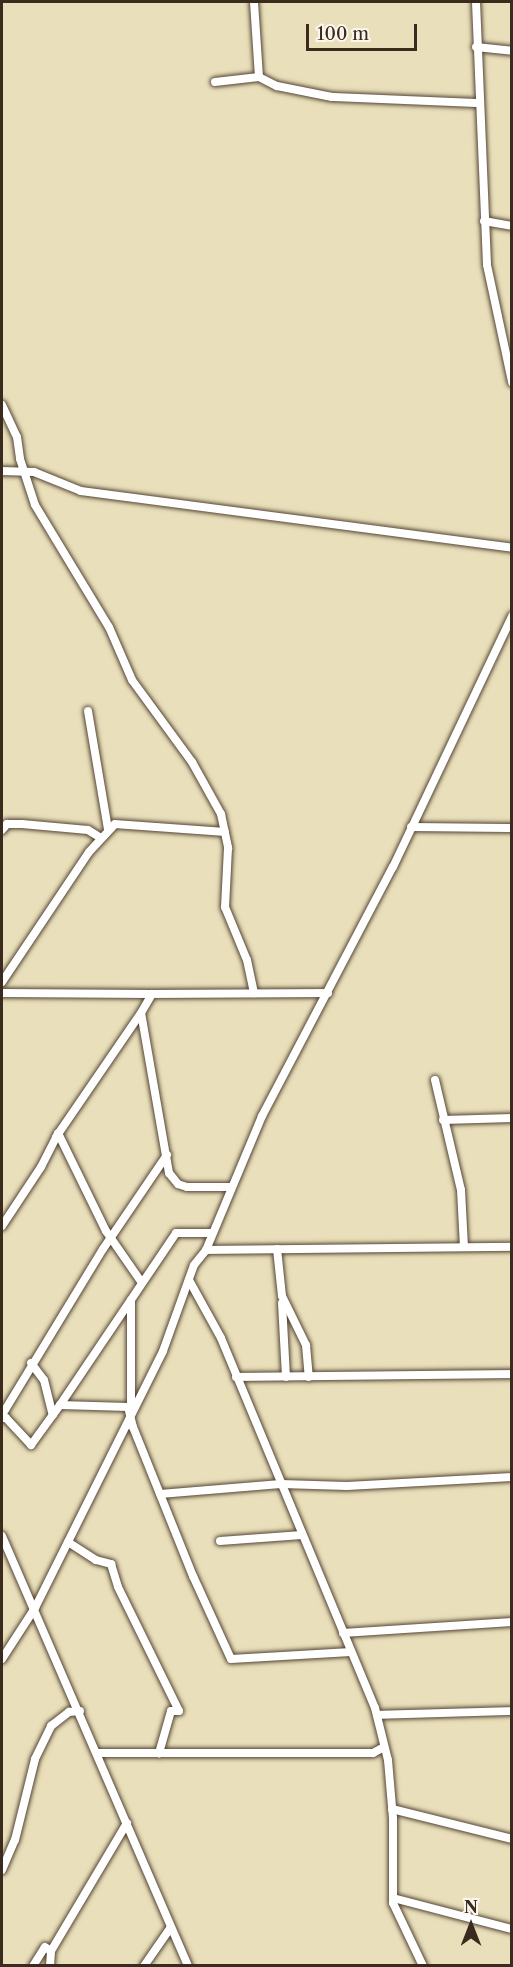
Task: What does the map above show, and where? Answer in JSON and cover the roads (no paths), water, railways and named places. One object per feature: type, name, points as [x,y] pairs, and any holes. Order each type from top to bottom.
[{"type":"street","points":[[254,2],[259,77]]},
{"type":"street","points":[[476,2],[478,103],[489,286],[512,382]]},
{"type":"street","points":[[476,47],[512,51]]},
{"type":"street","points":[[216,82],[259,77],[277,86],[332,97],[478,103]]},
{"type":"street","points":[[484,221],[512,226]]},
{"type":"street","points":[[2,405],[17,437],[23,469],[35,505],[109,627],[132,680],[192,762],[221,814],[228,848],[225,907],[247,960],[254,993]]},
{"type":"street","points":[[2,471],[23,469],[81,491],[512,548]]},
{"type":"street","points":[[206,1250],[210,1233],[229,1187],[292,1058],[328,993],[411,827],[512,616]]},
{"type":"street","points":[[88,711],[108,830]]},
{"type":"street","points":[[2,982],[100,838],[115,824],[130,822],[225,832]]},
{"type":"street","points":[[2,830],[7,824],[22,824],[88,830],[100,838]]},
{"type":"street","points":[[411,827],[512,828]]},
{"type":"street","points":[[2,993],[328,993]]},
{"type":"street","points":[[2,1226],[58,1133],[152,994]]},
{"type":"street","points":[[141,1013],[169,1173],[178,1184],[229,1187]]},
{"type":"street","points":[[435,1080],[461,1190],[464,1247]]},
{"type":"street","points":[[443,1120],[512,1118]]},
{"type":"street","points":[[58,1133],[110,1238],[142,1284]]},
{"type":"street","points":[[167,1155],[110,1238],[31,1363],[2,1417],[6,1418],[31,1445],[176,1233],[210,1233]]},
{"type":"street","points":[[2,1659],[35,1608],[131,1410],[163,1351],[200,1254],[206,1250],[512,1247]]},
{"type":"street","points":[[277,1250],[286,1377]]},
{"type":"street","points":[[189,1280],[236,1377],[377,1715],[382,1748],[388,1760],[392,1809],[393,1898],[398,1918],[423,1965]]},
{"type":"street","points":[[282,1296],[306,1345],[309,1377]]},
{"type":"street","points":[[131,1300],[133,1427],[231,1659],[351,1652]]},
{"type":"street","points":[[31,1363],[44,1380],[52,1415]]},
{"type":"street","points":[[236,1377],[512,1374]]},
{"type":"street","points":[[60,1405],[128,1407],[131,1410]]},
{"type":"street","points":[[160,1494],[281,1484],[347,1486],[512,1478]]},
{"type":"street","points":[[220,1541],[302,1535]]},
{"type":"street","points":[[2,1536],[80,1711],[188,1965]]},
{"type":"street","points":[[68,1542],[96,1560],[111,1564],[118,1587],[179,1711],[171,1711],[159,1754]]},
{"type":"street","points":[[343,1633],[512,1622]]},
{"type":"street","points":[[2,1870],[15,1840],[35,1759],[51,1726],[69,1712],[80,1711]]},
{"type":"street","points":[[377,1715],[512,1711]]},
{"type":"street","points":[[98,1754],[373,1753],[382,1748]]},
{"type":"street","points":[[392,1809],[512,1839]]},
{"type":"street","points":[[50,1965],[51,1951],[127,1823]]},
{"type":"street","points":[[393,1898],[512,1929]]},
{"type":"street","points":[[144,1965],[171,1927]]},
{"type":"street","points":[[33,1965],[45,1947],[51,1951]]}]
